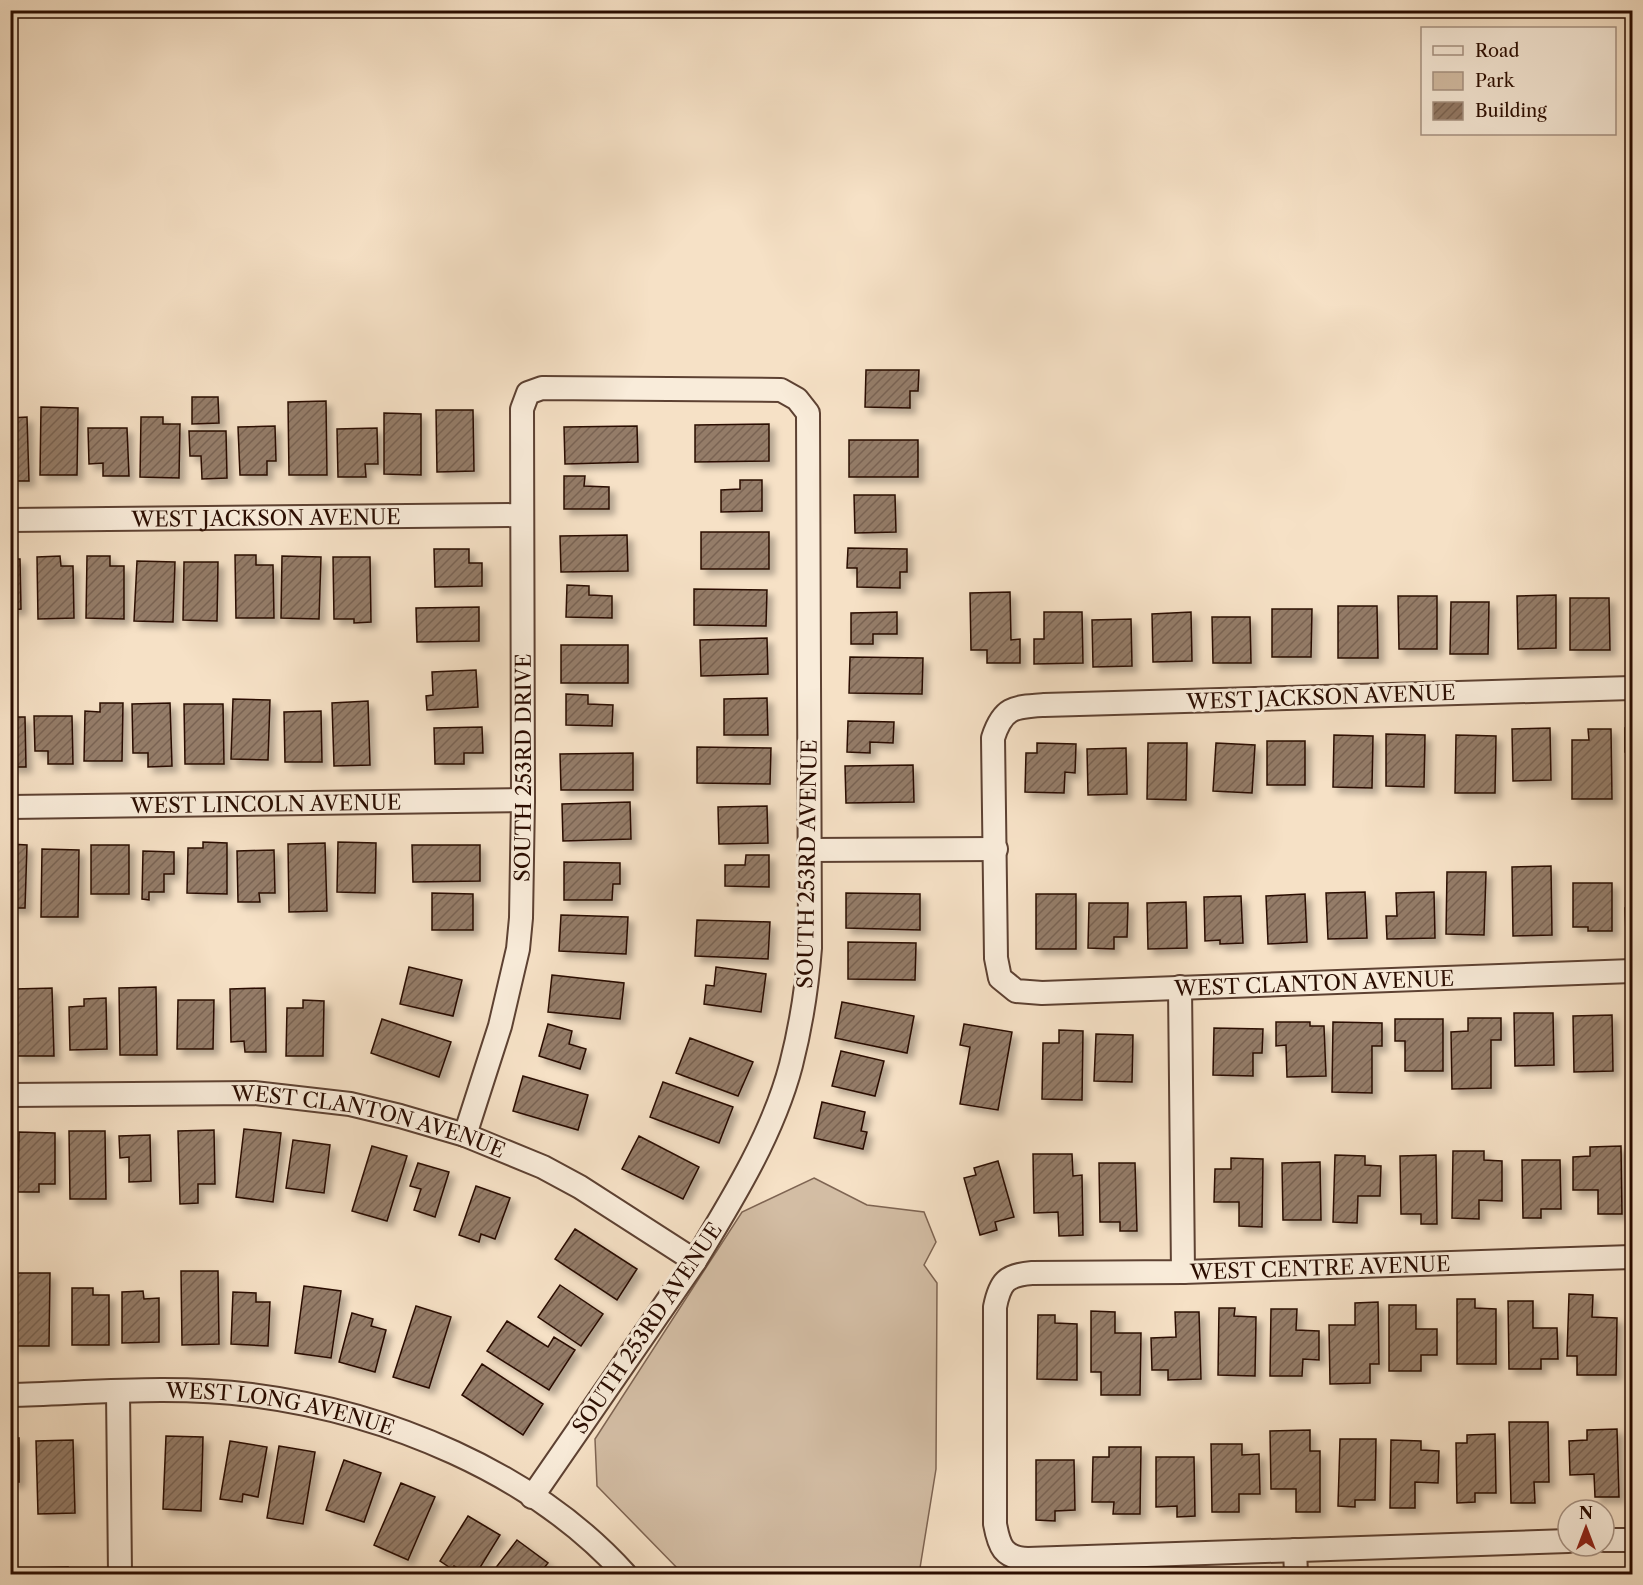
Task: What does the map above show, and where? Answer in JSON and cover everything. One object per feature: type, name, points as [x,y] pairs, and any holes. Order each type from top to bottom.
[{"type":"street","name":"SOUTH 253RD DRIVE","points":[[465,1135],[500,1026],[518,949],[521,918],[522,409],[528,393],[542,388],[781,390],[797,399]]},
{"type":"street","name":"SOUTH 253RD AVENUE","points":[[532,1497],[719,1221],[753,1158],[777,1106],[791,1065],[804,1008],[810,948],[808,413],[797,399]]},
{"type":"street","name":"WEST JACKSON AVENUE","points":[[10,520],[521,515]]},
{"type":"street","name":"WEST JACKSON AVENUE","points":[[996,849],[993,738],[998,721],[1010,710],[1056,704],[1632,688]]},
{"type":"street","name":"WEST LINCOLN AVENUE","points":[[10,807],[523,800]]},
{"type":"street","points":[[810,850],[996,849]]},
{"type":"street","name":"WEST CLANTON AVENUE","points":[[996,849],[996,958],[1000,978],[1016,991],[1042,993],[1632,971]]},
{"type":"street","points":[[1180,987],[1183,1272]]},
{"type":"street","name":"WEST CLANTON AVENUE","points":[[10,1095],[254,1093],[350,1104],[465,1135],[543,1167],[580,1187],[694,1261]]},
{"type":"street","name":"WEST CENTRE AVENUE","points":[[1295,1550],[1028,1559],[1017,1559],[1008,1555],[1001,1546],[995,1524],[995,1307],[1002,1284],[1008,1278],[1032,1273],[1183,1272],[1632,1257]]},
{"type":"street","name":"WEST LONG AVENUE","points":[[10,1395],[193,1391],[252,1395],[307,1405],[409,1432],[471,1460],[532,1497]]},
{"type":"street","points":[[118,1392],[120,1575]]},
{"type":"street","points":[[532,1497],[574,1527],[625,1575]]},
{"type":"street","points":[[1616,1540],[1632,1540]]},
{"type":"street","points":[[1296,1575],[1295,1550],[1556,1541]]},
{"type":"green space","points":[[814,1178],[867,1205],[924,1212],[936,1242],[924,1265],[937,1283],[936,1469],[919,1574],[683,1574],[597,1486],[595,1439],[742,1212]]},
{"type":"building","points":[[866,370],[919,370],[918,391],[910,391],[910,408],[865,407]]},
{"type":"building","points":[[192,397],[218,397],[219,423],[192,424]]},
{"type":"building","points":[[326,401],[327,475],[289,475],[288,402]]},
{"type":"building","points":[[41,407],[78,408],[77,475],[40,475]]},
{"type":"building","points":[[436,410],[473,410],[474,471],[437,472]]},
{"type":"building","points":[[384,413],[421,414],[421,475],[384,474]]},
{"type":"building","points":[[27,417],[29,481],[10,481],[10,418]]},
{"type":"building","points":[[141,417],[163,417],[163,424],[180,424],[179,478],[140,477]]},
{"type":"building","points":[[769,424],[769,461],[695,462],[695,425]]},
{"type":"building","points":[[275,426],[276,461],[267,461],[267,475],[240,475],[238,427]]},
{"type":"building","points":[[637,426],[638,462],[565,464],[564,427]]},
{"type":"building","points":[[88,428],[127,428],[129,476],[103,476],[103,463],[89,464]]},
{"type":"building","points":[[377,428],[378,464],[365,464],[366,477],[338,477],[337,429]]},
{"type":"building","points":[[189,431],[226,431],[227,478],[202,479],[201,456],[190,456]]},
{"type":"building","points":[[849,440],[918,440],[918,477],[849,477]]},
{"type":"building","points":[[564,476],[585,476],[584,486],[609,487],[609,509],[564,509]]},
{"type":"building","points":[[740,480],[762,480],[762,511],[721,512],[721,490],[740,489]]},
{"type":"building","points":[[854,495],[895,495],[896,532],[855,533]]},
{"type":"building","points":[[701,532],[769,532],[769,569],[701,569]]},
{"type":"building","points":[[627,535],[628,571],[561,572],[560,536]]},
{"type":"building","points":[[848,548],[907,549],[907,572],[900,572],[900,588],[857,587],[857,568],[847,568]]},
{"type":"building","points":[[434,549],[469,549],[469,563],[482,563],[482,586],[435,587]]},
{"type":"building","points":[[235,555],[256,555],[256,565],[273,565],[274,618],[236,618]]},
{"type":"building","points":[[60,556],[61,566],[73,566],[74,618],[38,619],[37,557]]},
{"type":"building","points":[[87,556],[110,556],[110,566],[124,566],[124,619],[86,618]]},
{"type":"building","points":[[282,556],[321,557],[319,619],[281,618]]},
{"type":"building","points":[[333,557],[370,557],[371,622],[354,623],[354,619],[334,619]]},
{"type":"building","points":[[10,559],[20,559],[21,609],[10,610]]},
{"type":"building","points":[[137,561],[175,562],[173,622],[134,621]]},
{"type":"building","points":[[184,562],[218,562],[217,621],[183,620]]},
{"type":"building","points":[[567,585],[589,586],[589,595],[612,596],[612,618],[566,617]]},
{"type":"building","points":[[694,589],[767,590],[766,626],[694,625]]},
{"type":"building","points":[[1010,592],[1011,640],[1020,639],[1020,663],[987,663],[987,650],[971,650],[970,593]]},
{"type":"building","points":[[1629,592],[1632,592],[1632,645],[1630,645]]},
{"type":"building","points":[[1556,595],[1556,648],[1518,649],[1517,596]]},
{"type":"building","points":[[1398,596],[1437,596],[1437,649],[1399,649]]},
{"type":"building","points":[[1570,598],[1609,598],[1610,650],[1570,650]]},
{"type":"building","points":[[1451,602],[1489,602],[1488,654],[1450,654]]},
{"type":"building","points":[[1338,606],[1377,606],[1378,658],[1338,658]]},
{"type":"building","points":[[479,607],[479,641],[417,642],[416,608]]},
{"type":"building","points":[[1272,609],[1312,609],[1311,657],[1272,657]]},
{"type":"building","points":[[897,612],[897,634],[873,634],[873,644],[851,644],[851,613]]},
{"type":"building","points":[[1044,612],[1082,612],[1083,663],[1034,664],[1034,639],[1044,639]]},
{"type":"building","points":[[1191,612],[1192,661],[1153,662],[1152,614]]},
{"type":"building","points":[[1212,617],[1250,617],[1251,663],[1213,663]]},
{"type":"building","points":[[1131,619],[1132,666],[1093,667],[1092,620]]},
{"type":"building","points":[[767,638],[768,674],[701,676],[700,640]]},
{"type":"building","points":[[561,645],[628,645],[628,683],[561,683]]},
{"type":"building","points":[[850,657],[923,658],[922,694],[849,693]]},
{"type":"building","points":[[476,670],[478,707],[427,710],[426,696],[433,695],[432,672]]},
{"type":"building","points":[[566,694],[588,695],[588,704],[613,705],[612,726],[566,725]]},
{"type":"building","points":[[767,698],[768,735],[724,735],[724,699]]},
{"type":"building","points":[[233,699],[270,700],[268,760],[231,759]]},
{"type":"building","points":[[368,701],[370,765],[334,766],[332,703]]},
{"type":"building","points":[[100,703],[123,703],[122,761],[84,761],[85,711],[100,712]]},
{"type":"building","points":[[170,703],[172,766],[148,767],[148,753],[133,753],[132,704]]},
{"type":"building","points":[[184,704],[223,704],[224,764],[185,764]]},
{"type":"building","points":[[321,711],[322,762],[285,762],[284,712]]},
{"type":"building","points":[[34,716],[72,716],[73,764],[48,764],[48,751],[35,751]]},
{"type":"building","points":[[10,717],[25,717],[26,767],[10,767]]},
{"type":"building","points":[[848,721],[894,722],[893,743],[870,742],[870,753],[847,752]]},
{"type":"building","points":[[482,727],[483,753],[464,753],[464,764],[435,764],[434,728]]},
{"type":"building","points":[[1550,728],[1551,780],[1513,781],[1512,729]]},
{"type":"building","points":[[1625,728],[1632,728],[1632,752],[1625,752]]},
{"type":"building","points":[[1588,729],[1611,729],[1612,799],[1572,799],[1572,740],[1589,740]]},
{"type":"building","points":[[1386,734],[1425,735],[1424,787],[1386,786]]},
{"type":"building","points":[[1334,735],[1373,736],[1372,788],[1333,787]]},
{"type":"building","points":[[1456,735],[1496,736],[1495,793],[1455,793]]},
{"type":"building","points":[[1267,741],[1305,741],[1305,785],[1267,785]]},
{"type":"building","points":[[1037,743],[1076,744],[1075,773],[1065,772],[1064,793],[1025,792],[1026,753],[1037,753]]},
{"type":"building","points":[[1148,743],[1187,743],[1186,800],[1147,799]]},
{"type":"building","points":[[1216,743],[1255,745],[1252,793],[1213,791]]},
{"type":"building","points":[[697,747],[771,748],[770,784],[697,783]]},
{"type":"building","points":[[1126,748],[1127,794],[1088,795],[1087,749]]},
{"type":"building","points":[[633,753],[633,790],[561,790],[560,754]]},
{"type":"building","points":[[913,765],[914,802],[846,803],[845,766]]},
{"type":"building","points":[[630,802],[631,839],[563,841],[562,804]]},
{"type":"building","points":[[767,806],[768,843],[719,844],[718,807]]},
{"type":"building","points":[[203,842],[227,843],[227,894],[187,893],[188,848],[203,848]]},
{"type":"building","points":[[338,842],[376,843],[375,893],[337,892]]},
{"type":"building","points":[[325,843],[327,911],[289,912],[288,844]]},
{"type":"building","points":[[10,844],[27,845],[25,908],[10,908]]},
{"type":"building","points":[[91,845],[129,845],[129,894],[91,894]]},
{"type":"building","points":[[412,845],[480,845],[480,881],[413,882]]},
{"type":"building","points":[[42,849],[79,850],[78,917],[41,917]]},
{"type":"building","points":[[274,850],[275,893],[259,893],[260,902],[238,902],[237,851]]},
{"type":"building","points":[[143,851],[174,852],[174,874],[164,874],[164,892],[149,892],[149,900],[142,899]]},
{"type":"building","points":[[746,855],[769,855],[769,887],[725,886],[725,865],[745,865]]},
{"type":"building","points":[[564,862],[620,863],[620,884],[613,884],[612,900],[564,900]]},
{"type":"building","points":[[1551,866],[1552,935],[1513,936],[1512,867]]},
{"type":"building","points":[[1447,872],[1486,872],[1484,935],[1446,934]]},
{"type":"building","points":[[1573,883],[1612,883],[1612,931],[1588,931],[1588,927],[1573,927]]},
{"type":"building","points":[[1365,892],[1367,938],[1328,939],[1326,893]]},
{"type":"building","points":[[1434,892],[1435,938],[1387,939],[1386,916],[1397,916],[1396,893]]},
{"type":"building","points":[[432,893],[473,894],[473,930],[432,930]]},
{"type":"building","points":[[846,893],[920,894],[920,930],[846,928]]},
{"type":"building","points":[[1036,894],[1076,894],[1076,949],[1036,949]]},
{"type":"building","points":[[1305,894],[1307,942],[1268,944],[1266,896]]},
{"type":"building","points":[[1241,896],[1243,943],[1220,944],[1220,940],[1205,941],[1204,897]]},
{"type":"building","points":[[1186,902],[1187,948],[1148,949],[1147,903]]},
{"type":"building","points":[[1089,903],[1128,903],[1127,937],[1114,937],[1114,949],[1088,948]]},
{"type":"building","points":[[1625,908],[1632,908],[1632,933],[1626,933]]},
{"type":"building","points":[[561,915],[628,917],[626,954],[559,951]]},
{"type":"building","points":[[697,920],[770,922],[768,959],[695,956]]},
{"type":"building","points":[[848,942],[916,943],[915,980],[848,979]]},
{"type":"building","points":[[409,967],[462,980],[453,1016],[400,1004]]},
{"type":"building","points":[[716,967],[766,974],[761,1012],[704,1004],[706,985],[714,986]]},
{"type":"building","points":[[552,975],[624,983],[620,1019],[548,1012]]},
{"type":"building","points":[[156,987],[157,1055],[120,1055],[119,988]]},
{"type":"building","points":[[52,988],[54,1056],[16,1056],[15,989]]},
{"type":"building","points":[[265,988],[266,1052],[245,1052],[244,1041],[231,1042],[230,989]]},
{"type":"building","points":[[106,998],[107,1049],[70,1050],[69,1007],[84,1006],[84,999]]},
{"type":"building","points":[[178,1000],[214,1000],[213,1049],[177,1049]]},
{"type":"building","points":[[303,1000],[324,1001],[323,1056],[286,1056],[287,1008],[303,1008]]},
{"type":"building","points":[[842,1002],[914,1016],[907,1053],[835,1038]]},
{"type":"building","points":[[1514,1013],[1553,1013],[1554,1065],[1515,1066]]},
{"type":"building","points":[[1612,1015],[1613,1071],[1574,1072],[1573,1016]]},
{"type":"building","points":[[1468,1018],[1501,1018],[1501,1040],[1491,1040],[1491,1088],[1452,1089],[1451,1032],[1468,1031]]},
{"type":"building","points":[[382,1019],[451,1042],[439,1077],[371,1053]]},
{"type":"building","points":[[1395,1019],[1443,1019],[1443,1071],[1405,1071],[1405,1041],[1395,1041]]},
{"type":"building","points":[[1276,1022],[1310,1022],[1310,1026],[1324,1026],[1326,1076],[1287,1077],[1286,1045],[1276,1046]]},
{"type":"building","points":[[1333,1022],[1382,1023],[1382,1046],[1372,1046],[1372,1093],[1332,1092]]},
{"type":"building","points":[[548,1024],[572,1031],[569,1044],[586,1049],[580,1069],[539,1056]]},
{"type":"building","points":[[964,1024],[1012,1032],[998,1110],[960,1104],[970,1047],[960,1045]]},
{"type":"building","points":[[1214,1028],[1263,1029],[1262,1053],[1253,1053],[1253,1076],[1213,1075]]},
{"type":"building","points":[[1059,1030],[1083,1031],[1082,1100],[1042,1099],[1043,1043],[1059,1043]]},
{"type":"building","points":[[1096,1034],[1133,1035],[1132,1082],[1094,1081]]},
{"type":"building","points":[[690,1038],[753,1062],[738,1096],[676,1073]]},
{"type":"building","points":[[841,1051],[884,1061],[875,1096],[832,1086]]},
{"type":"building","points":[[523,1076],[588,1095],[578,1130],[513,1111]]},
{"type":"building","points":[[663,1082],[733,1107],[719,1143],[650,1117]]},
{"type":"building","points":[[822,1102],[865,1112],[861,1131],[867,1132],[863,1149],[814,1138]]},
{"type":"building","points":[[244,1129],[281,1133],[273,1202],[236,1197]]},
{"type":"building","points":[[214,1130],[215,1184],[198,1184],[198,1203],[180,1204],[178,1131]]},
{"type":"building","points":[[69,1131],[105,1131],[106,1199],[70,1199]]},
{"type":"building","points":[[19,1132],[55,1133],[55,1184],[39,1184],[39,1192],[18,1192]]},
{"type":"building","points":[[150,1135],[151,1181],[129,1182],[129,1157],[120,1158],[119,1136]]},
{"type":"building","points":[[639,1136],[699,1167],[683,1199],[622,1169]]},
{"type":"building","points":[[293,1140],[330,1145],[324,1193],[286,1188]]},
{"type":"building","points":[[372,1146],[407,1156],[387,1221],[352,1211]]},
{"type":"building","points":[[1621,1146],[1622,1214],[1598,1214],[1598,1190],[1573,1190],[1573,1157],[1590,1156],[1590,1147]]},
{"type":"building","points":[[1453,1151],[1484,1151],[1484,1160],[1502,1161],[1502,1201],[1479,1200],[1479,1219],[1452,1218]]},
{"type":"building","points":[[1033,1154],[1072,1154],[1073,1176],[1082,1175],[1083,1235],[1059,1236],[1058,1212],[1034,1213]]},
{"type":"building","points":[[1335,1155],[1365,1156],[1365,1165],[1381,1166],[1380,1196],[1358,1196],[1357,1223],[1333,1222]]},
{"type":"building","points":[[1436,1155],[1437,1224],[1421,1224],[1421,1214],[1401,1214],[1400,1156]]},
{"type":"building","points":[[1231,1158],[1263,1159],[1262,1227],[1239,1226],[1239,1202],[1214,1202],[1215,1169],[1231,1169]]},
{"type":"building","points":[[1522,1160],[1560,1160],[1561,1209],[1541,1209],[1541,1218],[1523,1218]]},
{"type":"building","points":[[998,1161],[1014,1217],[995,1222],[997,1230],[980,1235],[964,1178],[976,1175],[974,1168]]},
{"type":"building","points":[[1320,1162],[1321,1220],[1283,1220],[1282,1163]]},
{"type":"building","points":[[418,1163],[449,1172],[435,1217],[414,1210],[421,1189],[410,1186]]},
{"type":"building","points":[[1099,1163],[1135,1163],[1137,1231],[1120,1231],[1120,1222],[1100,1222]]},
{"type":"building","points":[[476,1186],[510,1198],[495,1239],[481,1234],[479,1242],[459,1235]]},
{"type":"building","points":[[575,1229],[637,1269],[617,1300],[555,1259]]},
{"type":"building","points":[[181,1271],[218,1271],[219,1344],[182,1345]]},
{"type":"building","points":[[13,1273],[50,1273],[49,1346],[12,1346]]},
{"type":"building","points":[[560,1285],[603,1314],[581,1346],[538,1317]]},
{"type":"building","points":[[304,1286],[341,1291],[331,1358],[295,1353]]},
{"type":"building","points":[[72,1288],[93,1288],[93,1295],[109,1295],[109,1345],[72,1345]]},
{"type":"building","points":[[143,1291],[144,1299],[159,1298],[159,1342],[122,1343],[122,1292]]},
{"type":"building","points":[[233,1292],[256,1293],[256,1302],[270,1302],[268,1346],[231,1344]]},
{"type":"building","points":[[1569,1294],[1593,1295],[1592,1317],[1617,1318],[1616,1375],[1577,1375],[1577,1356],[1567,1356]]},
{"type":"building","points":[[1457,1299],[1475,1299],[1475,1308],[1496,1309],[1496,1364],[1457,1364]]},
{"type":"building","points":[[1508,1301],[1533,1301],[1533,1328],[1557,1328],[1558,1359],[1541,1359],[1541,1369],[1509,1369]]},
{"type":"building","points":[[1378,1302],[1379,1364],[1370,1364],[1370,1383],[1330,1384],[1329,1325],[1355,1325],[1355,1303]]},
{"type":"building","points":[[1389,1305],[1416,1305],[1416,1329],[1437,1329],[1437,1355],[1421,1355],[1421,1371],[1389,1371]]},
{"type":"building","points":[[416,1306],[451,1317],[429,1388],[393,1377]]},
{"type":"building","points":[[1219,1308],[1235,1308],[1234,1316],[1256,1317],[1255,1376],[1218,1375]]},
{"type":"building","points":[[1271,1309],[1297,1309],[1296,1330],[1319,1331],[1319,1360],[1303,1359],[1302,1376],[1270,1376]]},
{"type":"building","points":[[1091,1311],[1115,1312],[1115,1333],[1141,1333],[1140,1395],[1101,1395],[1101,1372],[1091,1372]]},
{"type":"building","points":[[1175,1312],[1199,1312],[1201,1379],[1168,1380],[1168,1370],[1152,1370],[1151,1338],[1176,1337]]},
{"type":"building","points":[[352,1313],[373,1319],[371,1326],[386,1330],[375,1372],[339,1362]]},
{"type":"building","points":[[1038,1315],[1055,1315],[1055,1323],[1077,1324],[1077,1380],[1037,1379]]},
{"type":"building","points":[[1628,1319],[1632,1319],[1632,1355],[1629,1355]]},
{"type":"building","points":[[507,1321],[548,1347],[554,1337],[575,1350],[549,1390],[487,1351]]},
{"type":"building","points":[[482,1364],[543,1404],[523,1435],[462,1395]]},
{"type":"building","points":[[1509,1422],[1548,1422],[1549,1482],[1534,1482],[1535,1503],[1511,1503]]},
{"type":"building","points":[[1617,1429],[1619,1497],[1595,1497],[1594,1474],[1570,1475],[1569,1441],[1587,1440],[1587,1430]]},
{"type":"building","points":[[1310,1430],[1310,1451],[1320,1451],[1320,1512],[1296,1512],[1296,1489],[1271,1489],[1270,1431]]},
{"type":"building","points":[[1495,1434],[1496,1493],[1475,1493],[1475,1502],[1457,1503],[1456,1443],[1467,1443],[1467,1435]]},
{"type":"building","points":[[166,1436],[203,1437],[201,1511],[163,1509]]},
{"type":"building","points":[[10,1438],[19,1438],[19,1482],[10,1482]]},
{"type":"building","points":[[1340,1439],[1376,1439],[1375,1500],[1355,1500],[1355,1507],[1338,1506]]},
{"type":"building","points":[[73,1440],[75,1513],[38,1514],[36,1441]]},
{"type":"building","points":[[1391,1440],[1421,1441],[1421,1450],[1439,1451],[1438,1483],[1415,1482],[1415,1508],[1390,1508]]},
{"type":"building","points":[[230,1441],[267,1447],[258,1497],[243,1494],[242,1502],[220,1499]]},
{"type":"building","points":[[1211,1444],[1242,1444],[1242,1455],[1259,1454],[1260,1494],[1239,1494],[1239,1512],[1212,1512]]},
{"type":"building","points":[[279,1446],[315,1452],[303,1524],[267,1518]]},
{"type":"building","points":[[1109,1447],[1141,1447],[1140,1514],[1113,1514],[1114,1502],[1092,1502],[1093,1457],[1109,1457]]},
{"type":"building","points":[[1156,1457],[1194,1457],[1195,1516],[1177,1517],[1177,1506],[1156,1507]]},
{"type":"building","points":[[344,1460],[381,1473],[364,1522],[326,1510]]},
{"type":"building","points":[[1036,1460],[1074,1460],[1075,1510],[1055,1511],[1055,1521],[1036,1520]]},
{"type":"building","points":[[401,1483],[435,1497],[408,1560],[374,1545]]},
{"type":"building","points":[[468,1516],[500,1535],[476,1574],[468,1574],[454,1566],[452,1569],[440,1561]]},
{"type":"building","points":[[517,1540],[548,1563],[539,1574],[491,1574]]},
{"type":"building","points":[[68,1567],[68,1574],[31,1574],[31,1568]]},
{"type":"building","points":[[171,1572],[207,1574],[171,1574]]}]
